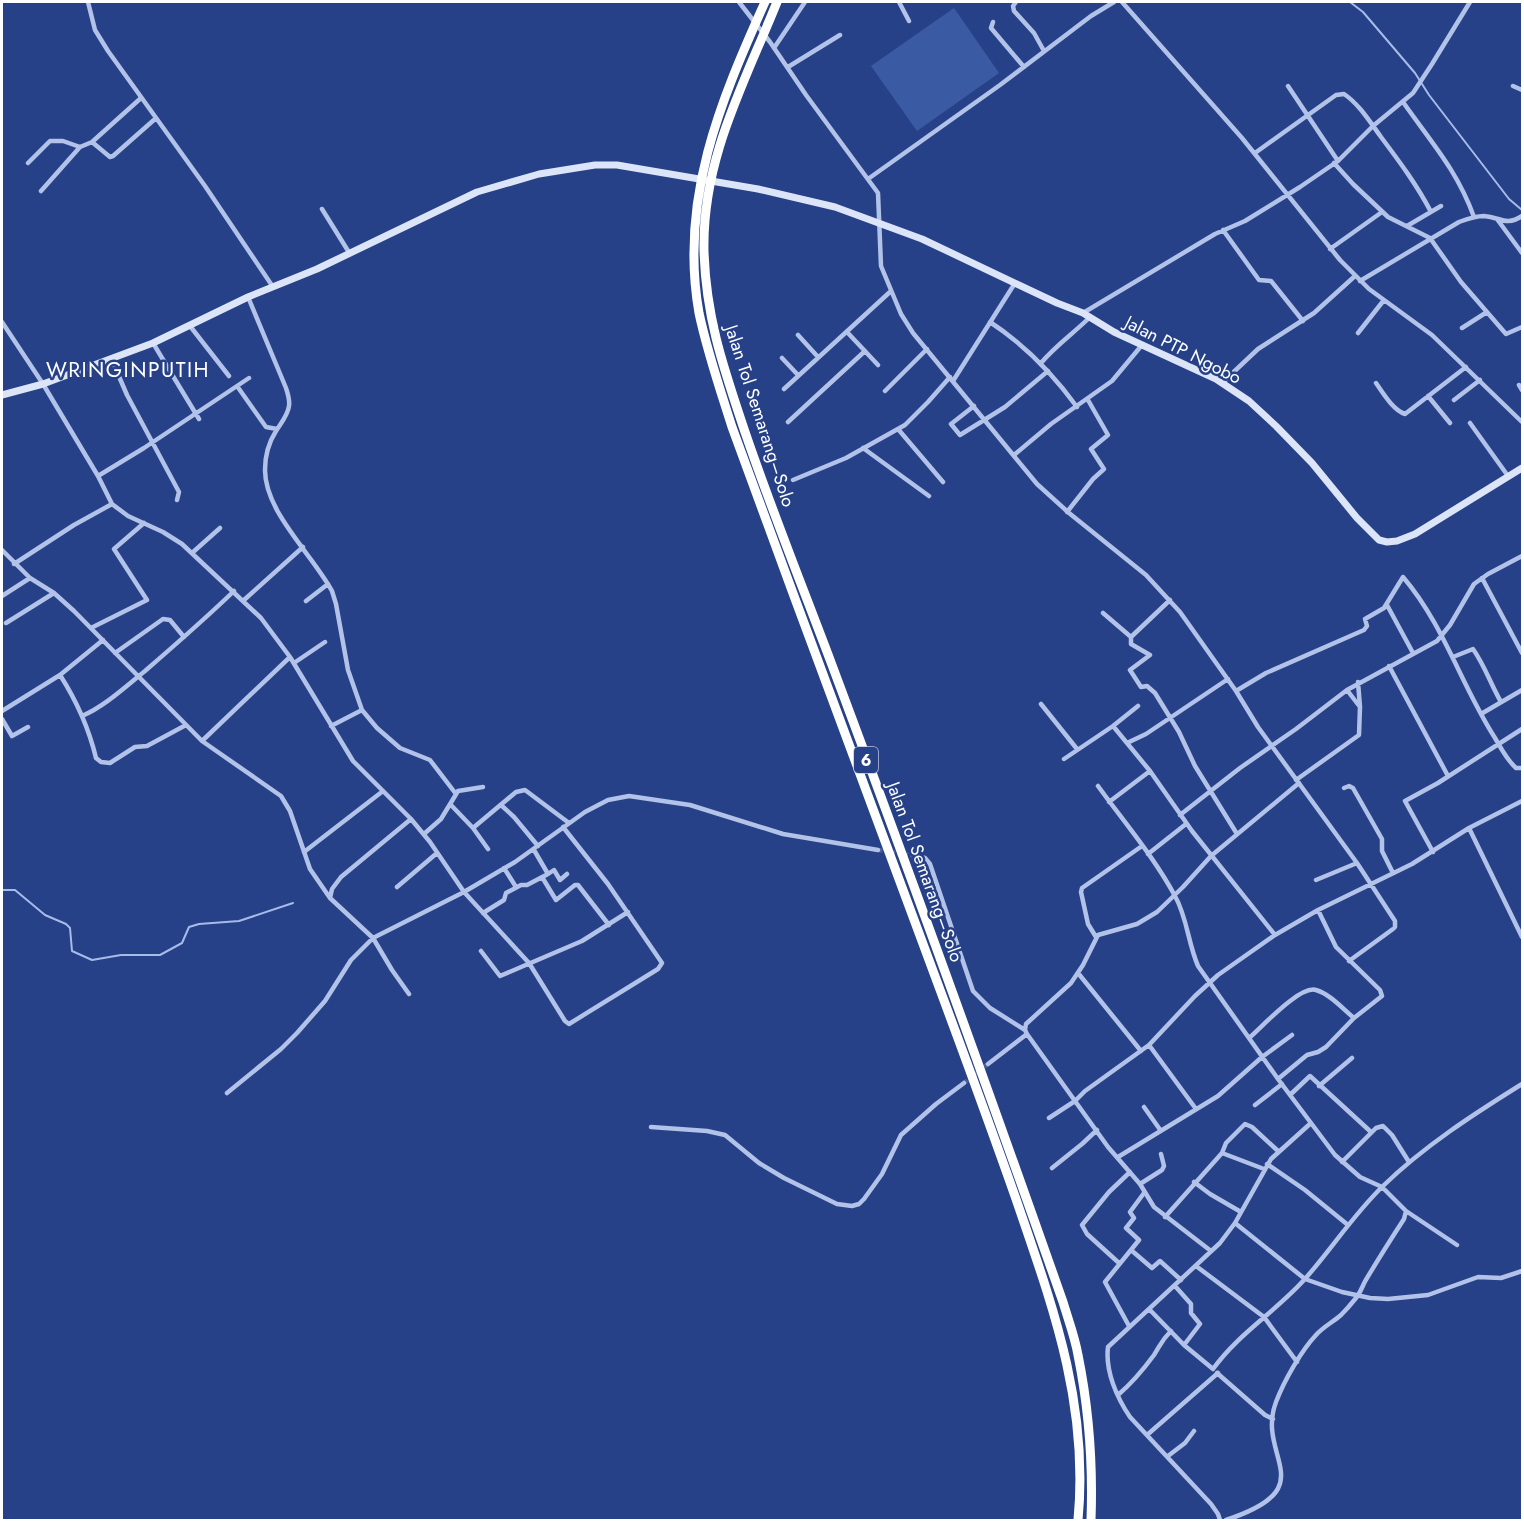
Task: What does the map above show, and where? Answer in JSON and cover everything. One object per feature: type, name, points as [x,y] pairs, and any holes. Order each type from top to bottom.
[{"type":"highway","name":"Jalan Tol Semarang–Solo","points":[[765,2],[728,86],[707,147],[694,224],[694,266],[699,312],[732,427],[973,1078],[1054,1310],[1075,1406],[1081,1494],[1078,1521]]},
{"type":"highway","name":"Jalan Tol Semarang–Solo","points":[[777,2],[725,124],[714,162],[707,204],[704,247],[706,285],[712,324],[755,462],[846,702],[1063,1302],[1078,1354],[1089,1424],[1091,1521]]},
{"type":"main road","name":"Jalan PTP Ngobo","points":[[2,396],[43,384],[153,343],[248,297],[350,254],[477,192],[539,174],[595,165],[617,165],[749,187],[819,203],[880,222],[1086,315],[1114,332],[1222,383],[1249,402],[1312,463],[1362,524],[1383,541],[1397,541],[1415,534],[1522,468]]},
{"type":"street","points":[[88,2],[95,30],[273,287]]},
{"type":"street","points":[[774,48],[805,2]]},
{"type":"street","points":[[900,2],[909,21]]},
{"type":"street","points":[[1016,2],[1013,6],[1014,11],[1034,33],[1044,51]]},
{"type":"street","points":[[868,179],[1091,16],[1114,2]]},
{"type":"street","points":[[1122,2],[1255,153],[1330,249],[1355,276],[1421,326],[1522,422]]},
{"type":"street","points":[[741,4],[879,196],[879,260],[906,322],[1037,484],[1067,512],[1131,561],[1170,600],[1228,679],[1272,747],[1371,883],[1396,924],[1393,929],[1349,961]]},
{"type":"street","points":[[1041,363],[1057,345],[1069,337],[1086,315],[1223,230],[1245,221],[1336,162],[1417,88],[1466,4]]},
{"type":"street","points":[[993,22],[991,28],[1024,67]]},
{"type":"street","points":[[788,67],[840,35]]},
{"type":"street","points":[[1288,86],[1336,162],[1382,212],[1430,238],[1461,282],[1506,334],[1522,327]]},
{"type":"street","points":[[1513,86],[1522,90]]},
{"type":"street","points":[[1255,153],[1342,93],[1350,98],[1373,126],[1422,195],[1431,212]]},
{"type":"street","points":[[41,191],[80,147],[92,142],[141,98]]},
{"type":"street","points":[[1403,102],[1455,173],[1474,217]]},
{"type":"street","points":[[92,142],[110,157],[113,156],[155,119]]},
{"type":"street","points":[[28,163],[50,141],[63,141],[80,147]]},
{"type":"street","points":[[1407,226],[1441,206]]},
{"type":"street","points":[[322,209],[350,254]]},
{"type":"street","points":[[1330,249],[1382,212]]},
{"type":"street","points":[[1360,281],[1453,225],[1474,217],[1485,216],[1508,222],[1522,216]]},
{"type":"street","points":[[1497,219],[1522,253]]},
{"type":"street","points":[[1223,230],[1259,280],[1271,281],[1303,321]]},
{"type":"street","points":[[1222,383],[1267,341],[1303,321],[1355,276]]},
{"type":"street","points":[[793,480],[829,467],[910,421],[952,379],[1016,283]]},
{"type":"street","points":[[784,389],[891,291]]},
{"type":"street","points":[[248,297],[288,395],[289,407],[267,454],[265,472],[266,484],[278,513],[328,584],[334,597],[348,670],[362,710],[377,728],[400,748],[430,760],[456,794]]},
{"type":"street","points":[[1358,333],[1384,300]]},
{"type":"street","points":[[1462,328],[1487,312]]},
{"type":"street","points":[[2,322],[43,384],[98,476],[112,504],[121,512],[174,538],[244,600],[269,627],[294,663],[353,760],[424,834],[464,892],[529,963],[565,1022],[571,1023],[661,966],[662,960],[563,827]]},
{"type":"street","points":[[990,322],[1010,335],[1041,363],[1077,407]]},
{"type":"street","points":[[190,326],[229,376]]},
{"type":"street","points":[[847,332],[878,365]]},
{"type":"street","points":[[798,335],[818,357]]},
{"type":"street","points":[[153,343],[200,419]]},
{"type":"street","points":[[1014,455],[1051,424],[1112,381],[1142,345]]},
{"type":"street","points":[[885,391],[927,349]]},
{"type":"street","points":[[788,422],[865,351]]},
{"type":"street","points":[[111,358],[179,492],[177,500]]},
{"type":"street","points":[[782,358],[798,375]]},
{"type":"street","points":[[1376,382],[1401,413],[1405,414],[1466,367]]},
{"type":"street","points":[[974,406],[951,424],[960,435],[986,420],[1048,371]]},
{"type":"street","points":[[98,476],[249,378]]},
{"type":"street","points":[[1454,399],[1480,380]]},
{"type":"street","points":[[237,386],[263,424],[266,427],[277,429]]},
{"type":"street","points":[[1428,396],[1450,423]]},
{"type":"street","points":[[1067,512],[1093,479],[1104,469],[1090,449],[1108,435],[1088,400]]},
{"type":"street","points":[[1470,423],[1508,476]]},
{"type":"street","points":[[898,429],[943,482]]},
{"type":"street","points":[[863,448],[929,496]]},
{"type":"street","points":[[14,564],[74,525],[112,504]]},
{"type":"street","points":[[91,628],[147,600],[114,549],[144,523]]},
{"type":"street","points":[[192,553],[220,528]]},
{"type":"street","points":[[244,600],[303,548]]},
{"type":"street","points":[[2,550],[14,564],[30,578],[54,593],[91,628],[202,741],[281,796],[290,812],[314,876],[330,898],[373,938],[409,994]]},
{"type":"street","points":[[1180,815],[1358,682],[1437,641],[1443,635],[1470,588],[1482,578],[1522,556]]},
{"type":"street","points":[[1236,691],[1266,674],[1366,628],[1365,619],[1387,605],[1403,577],[1443,635],[1481,714],[1498,743],[1512,765],[1519,770],[1522,768]]},
{"type":"street","points":[[2,596],[30,578]]},
{"type":"street","points":[[1482,578],[1522,653]]},
{"type":"street","points":[[306,601],[328,584]]},
{"type":"street","points":[[82,716],[95,711],[138,677],[234,591]]},
{"type":"street","points":[[6,623],[54,593]]},
{"type":"street","points":[[1170,600],[1131,637],[1131,644],[1150,655],[1130,670],[1141,687],[1150,688],[1170,717],[1195,766],[1237,834]]},
{"type":"street","points":[[1387,605],[1413,653]]},
{"type":"street","points":[[1102,613],[1131,637]]},
{"type":"street","points":[[115,653],[163,619],[170,620],[184,637]]},
{"type":"street","points":[[2,711],[60,675],[103,640]]},
{"type":"street","points":[[294,663],[325,642]]},
{"type":"street","points":[[1453,657],[1473,649],[1489,675],[1501,702]]},
{"type":"street","points":[[202,741],[290,657]]},
{"type":"street","points":[[1389,666],[1448,776]]},
{"type":"street","points":[[60,675],[82,716],[96,758],[101,762],[110,763],[135,747],[147,746],[186,725]]},
{"type":"street","points":[[1127,743],[1146,734],[1228,679]]},
{"type":"street","points":[[988,1064],[1026,1032],[1031,1020],[1071,983],[1096,937],[1137,924],[1157,912],[1211,856],[1298,781],[1359,735],[1358,682]]},
{"type":"street","points":[[1347,690],[1360,707]]},
{"type":"street","points":[[1481,714],[1522,690]]},
{"type":"street","points":[[1041,704],[1077,749]]},
{"type":"street","points":[[1064,759],[1138,706]]},
{"type":"street","points":[[331,726],[362,710]]},
{"type":"street","points":[[2,719],[9,738],[28,727]]},
{"type":"street","points":[[1113,726],[1150,771],[1186,824],[1275,935]]},
{"type":"street","points":[[1433,852],[1405,801],[1522,729]]},
{"type":"street","points":[[1109,802],[1150,771]]},
{"type":"street","points":[[1098,786],[1175,895],[1193,955],[1209,983],[1311,1123],[1342,1162],[1360,1177],[1382,1187],[1406,1211],[1456,1245]]},
{"type":"street","points":[[1344,788],[1349,786],[1353,788],[1382,839],[1382,851],[1392,873]]},
{"type":"street","points":[[424,834],[441,819],[460,790],[483,787]]},
{"type":"street","points":[[473,828],[516,792],[525,790],[569,823]]},
{"type":"street","points":[[304,852],[382,791]]},
{"type":"street","points":[[227,1093],[297,1033],[331,994],[351,960],[373,938],[464,892],[608,800],[629,796],[690,805],[796,837],[878,850]]},
{"type":"street","points":[[1049,1118],[1149,1045],[1209,983],[1230,965],[1318,910],[1433,852],[1469,828],[1522,801]]},
{"type":"street","points":[[451,804],[488,849]]},
{"type":"street","points":[[501,804],[536,848],[548,874]]},
{"type":"street","points":[[330,898],[332,889],[341,877],[411,819]]},
{"type":"street","points":[[1148,854],[1186,824]]},
{"type":"street","points":[[1469,828],[1522,937]]},
{"type":"street","points":[[1096,937],[1088,924],[1082,888],[1142,846]]},
{"type":"street","points":[[397,887],[437,853]]},
{"type":"street","points":[[916,856],[925,858],[930,864],[973,991],[990,1008],[1026,1032],[1075,1101],[1140,1184],[1154,1207],[1212,1251]]},
{"type":"street","points":[[1316,880],[1357,862]]},
{"type":"street","points":[[504,868],[516,887]]},
{"type":"street","points":[[483,913],[504,900],[506,893],[516,887],[527,885],[554,870],[560,879],[567,874]]},
{"type":"street","points":[[542,877],[556,900],[578,885],[609,925]]},
{"type":"street","points":[[1278,1079],[1307,1055],[1326,1047],[1354,1018],[1382,994],[1336,947],[1318,910]]},
{"type":"street","points":[[482,951],[500,976],[582,941],[628,912]]},
{"type":"street","points":[[1078,973],[1141,1051]]},
{"type":"street","points":[[1249,1038],[1297,995],[1309,989],[1316,989],[1323,993],[1354,1018]]},
{"type":"street","points":[[1118,1157],[1218,1096],[1262,1057],[1292,1035]]},
{"type":"street","points":[[1149,1045],[1196,1109]]},
{"type":"street","points":[[1319,1086],[1352,1058]]},
{"type":"street","points":[[1290,1095],[1309,1077],[1371,1132]]},
{"type":"street","points":[[651,1127],[707,1131],[724,1135],[759,1163],[784,1178],[837,1204],[852,1206],[864,1199],[882,1174],[901,1135],[964,1083]]},
{"type":"street","points":[[1255,1105],[1282,1084]]},
{"type":"street","points":[[1147,1435],[1215,1371],[1237,1341],[1305,1280],[1348,1225],[1382,1187],[1409,1162],[1522,1084]]},
{"type":"street","points":[[1144,1107],[1161,1131]]},
{"type":"street","points":[[1220,1521],[1214,1508],[1130,1417],[1118,1395],[1107,1356],[1107,1347],[1212,1251],[1235,1223],[1265,1167],[1278,1151],[1311,1123]]},
{"type":"street","points":[[1165,1217],[1222,1153],[1226,1143],[1245,1124],[1252,1127],[1278,1151]]},
{"type":"street","points":[[1342,1162],[1378,1126],[1386,1128],[1409,1162]]},
{"type":"street","points":[[1052,1168],[1097,1130]]},
{"type":"street","points":[[1222,1153],[1265,1167],[1305,1190],[1348,1225]]},
{"type":"street","points":[[1140,1184],[1162,1170],[1164,1166],[1161,1154]]},
{"type":"street","points":[[1119,1263],[1087,1234],[1082,1225],[1109,1192],[1130,1172]]},
{"type":"street","points":[[1194,1182],[1241,1212]]},
{"type":"street","points":[[1129,1326],[1105,1286],[1107,1278],[1139,1240],[1126,1228],[1134,1218],[1130,1212],[1144,1193]]},
{"type":"street","points":[[1226,1521],[1266,1501],[1282,1480],[1273,1419],[1277,1399],[1297,1362],[1317,1334],[1358,1296],[1404,1219],[1406,1211]]},
{"type":"street","points":[[1235,1223],[1305,1280],[1358,1296],[1381,1299],[1418,1296],[1438,1292],[1478,1277],[1501,1278],[1522,1271]]},
{"type":"street","points":[[1131,1250],[1152,1268],[1160,1262],[1181,1280]]},
{"type":"street","points":[[1196,1266],[1264,1317],[1297,1362]]},
{"type":"street","points":[[1175,1286],[1191,1304],[1191,1312],[1200,1324],[1184,1345]]},
{"type":"street","points":[[1149,1308],[1184,1345],[1264,1416],[1273,1419]]},
{"type":"street","points":[[1118,1395],[1135,1380],[1155,1353],[1160,1342],[1171,1331]]},
{"type":"street","points":[[1168,1456],[1185,1443],[1194,1431]]},
{"type":"shaded area","points":[[954,8],[999,73],[917,131],[871,66]]},
{"type":"waterway","points":[[1350,2],[1363,12],[1415,73],[1429,95],[1509,199],[1522,210]]},
{"type":"waterway","points":[[2,890],[15,890],[45,915],[66,924],[70,928],[72,951],[92,960],[121,955],[160,955],[182,943],[189,927],[239,921],[293,903]]},
{"type":"tunnel","points":[[878,850],[916,856]]},
{"type":"tunnel","points":[[964,1083],[988,1064]]},
{"type":"district","name":"WRINGINPUTIH","points":[[128,370]]}]
